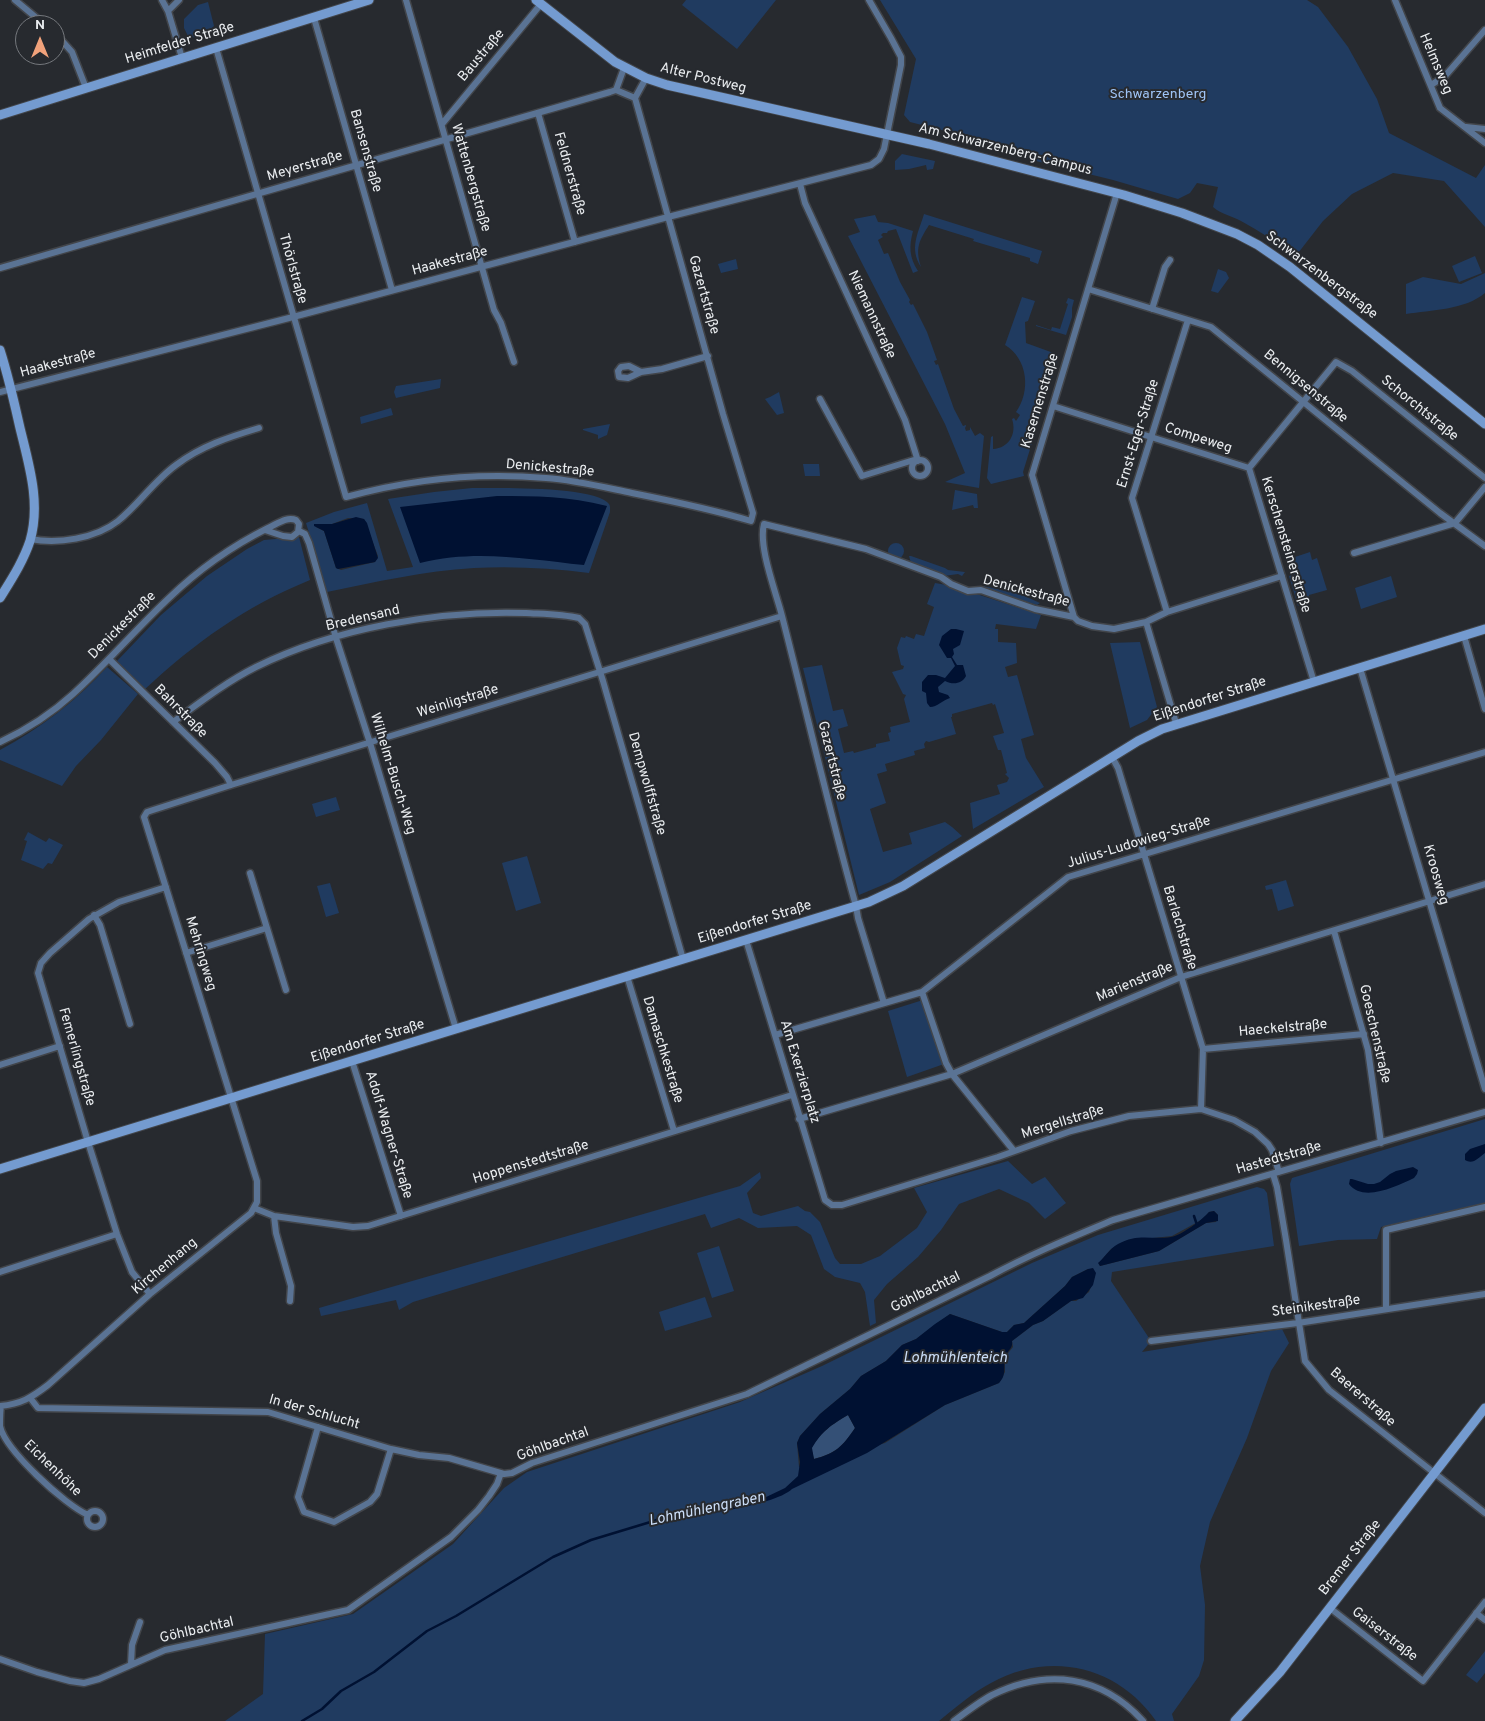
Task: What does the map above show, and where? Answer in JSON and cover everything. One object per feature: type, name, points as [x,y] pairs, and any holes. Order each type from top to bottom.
[{"type":"main road","name":"Heimfelder Straße","points":[[0,114],[369,0]]},
{"type":"main road","name":"Alter Postweg","points":[[539,2],[615,62],[646,78],[676,87],[887,134]]},
{"type":"main road","name":"Am Schwarzenberg-Campus","points":[[887,134],[1117,193]]},
{"type":"main road","name":"Schwarzenbergstraße","points":[[1117,193],[1214,224],[1258,245],[1290,267],[1485,424]]},
{"type":"main road","points":[[0,350],[32,482],[35,509],[30,539],[22,563],[0,598]]},
{"type":"main road","name":"Eißendorfer Straße","points":[[0,1169],[882,897],[903,886],[1138,741],[1176,723],[1485,629]]},
{"type":"main road","name":"Bremer Straße","points":[[1235,1721],[1280,1672],[1485,1408]]},
{"type":"street","points":[[15,0],[33,15]]},
{"type":"street","points":[[162,0],[168,11],[182,58]]},
{"type":"street","points":[[168,11],[179,0]]},
{"type":"street","name":"Wattenbergstraße","points":[[406,0],[494,310],[501,323],[514,362]]},
{"type":"street","name":"Haakestraße","points":[[0,392],[871,165],[882,154],[901,65],[901,57],[869,0]]},
{"type":"street","name":"Helmsweg","points":[[1395,0],[1440,108],[1485,143]]},
{"type":"street","name":"Baustraße","points":[[442,124],[539,2]]},
{"type":"street","name":"Bansenstraße","points":[[314,18],[392,290]]},
{"type":"street","points":[[1431,85],[1445,76],[1485,30]]},
{"type":"street","points":[[65,44],[72,52],[86,88]]},
{"type":"street","name":"Thörlstraße","points":[[216,48],[346,497]]},
{"type":"street","points":[[624,68],[616,90],[635,98],[646,78]]},
{"type":"street","name":"Meyerstraße","points":[[0,268],[616,90]]},
{"type":"street","name":"Gazertstraße","points":[[635,98],[753,513],[750,521]]},
{"type":"street","name":"Feldnerstraße","points":[[538,113],[575,242]]},
{"type":"street","points":[[1466,127],[1485,129]]},
{"type":"street","name":"Niemannstraße","points":[[800,184],[805,203],[905,420],[918,460],[862,476],[820,399]]},
{"type":"street","name":"Kasernenstraße","points":[[1074,617],[1032,475],[1117,193]]},
{"type":"street","points":[[1152,308],[1164,267],[1170,260]]},
{"type":"street","name":"Bennigsenstraße","points":[[1088,289],[1211,327],[1440,513],[1485,546]]},
{"type":"street","name":"Ernst-Eger-Straße","points":[[1167,612],[1132,498],[1188,320]]},
{"type":"street","points":[[641,372],[662,369],[708,356]]},
{"type":"street","name":"Kerschensteinerstraße","points":[[1314,682],[1249,468],[1336,362]]},
{"type":"street","name":"Schorchtstraße","points":[[1336,362],[1352,371],[1485,478]]},
{"type":"street","name":"Compeweg","points":[[1053,406],[1249,468]]},
{"type":"street","points":[[30,539],[48,541],[71,539],[106,528],[119,520],[161,478],[181,462],[218,441],[259,428]]},
{"type":"street","name":"Denickestraße","points":[[346,497],[394,486],[448,478],[481,476],[545,478],[583,482],[750,521]]},
{"type":"street","points":[[1354,554],[1456,523],[1485,487]]},
{"type":"street","name":"Denickestraße","points":[[0,742],[23,730],[55,709],[109,659],[183,585],[230,550],[289,518],[298,521],[300,524],[299,531]]},
{"type":"street","name":"Gazertstraße","points":[[764,524],[762,531],[766,558],[858,918],[884,1003]]},
{"type":"street","name":"Denickestraße","points":[[764,524],[866,549],[941,577],[950,584],[968,590],[981,590],[1035,609],[1074,617],[1083,623],[1108,629],[1146,622],[1167,612],[1282,576]]},
{"type":"street","points":[[265,530],[288,537],[294,536],[299,531]]},
{"type":"street","name":"Wilhelm-Busch-Weg","points":[[299,531],[305,534],[309,543],[336,638],[370,743],[456,1029]]},
{"type":"street","name":"Bredensand","points":[[173,722],[220,688],[255,668],[299,650],[336,638],[396,623],[448,615],[500,612],[579,618]]},
{"type":"street","name":"Weinligstraße","points":[[144,817],[149,811],[230,785],[782,616]]},
{"type":"street","name":"Dempwolffstraße","points":[[579,618],[585,624],[600,672],[683,959]]},
{"type":"street","points":[[1146,622],[1176,723]]},
{"type":"street","points":[[1464,636],[1485,709]]},
{"type":"street","name":"Bahrstraße","points":[[109,659],[215,763],[227,777],[230,785]]},
{"type":"street","name":"Kroosweg","points":[[1360,668],[1485,1089]]},
{"type":"street","name":"Julius-Ludowieg-Straße","points":[[775,1035],[922,992],[1068,877],[1485,752]]},
{"type":"street","name":"Barlachstraße","points":[[1112,757],[1118,768],[1203,1050],[1201,1109]]},
{"type":"street","name":"Mehringweg","points":[[144,817],[231,1098]]},
{"type":"street","points":[[250,873],[286,990]]},
{"type":"street","name":"Marienstraße","points":[[800,1119],[952,1074],[1181,977],[1485,884]]},
{"type":"street","name":"Femerlingstraße","points":[[150,1294],[132,1272],[117,1234],[57,1047],[40,982],[39,970],[50,953],[78,927],[94,916],[119,902],[166,887]]},
{"type":"street","points":[[94,916],[100,925],[130,1024]]},
{"type":"street","points":[[186,953],[267,928]]},
{"type":"street","name":"Goeschenstraße","points":[[1334,931],[1364,1034],[1381,1143]]},
{"type":"street","name":"Am Exerzierplatz","points":[[746,940],[825,1200],[834,1206]]},
{"type":"street","name":"Damaschkestraße","points":[[627,976],[674,1131]]},
{"type":"street","points":[[922,992],[946,1063],[952,1074],[1014,1151]]},
{"type":"street","name":"Haeckelstraße","points":[[1203,1050],[1364,1034]]},
{"type":"street","points":[[0,1065],[57,1047]]},
{"type":"street","name":"Adolf-Wagner-Straße","points":[[352,1061],[401,1216]]},
{"type":"street","name":"Hoppenstedtstraße","points":[[254,1208],[274,1216],[354,1227],[368,1226],[792,1095]]},
{"type":"street","points":[[231,1098],[257,1181],[258,1196],[254,1208]]},
{"type":"street","name":"Mergellstraße","points":[[834,1206],[850,1203],[1071,1131],[1129,1116],[1201,1109],[1234,1120],[1255,1132],[1268,1144],[1274,1155],[1276,1173]]},
{"type":"street","name":"Hastedtstraße","points":[[1081,1233],[1113,1220],[1485,1112]]},
{"type":"street","name":"Baererstraße","points":[[1276,1173],[1305,1361],[1330,1390],[1485,1513]]},
{"type":"street","points":[[1386,1309],[1386,1230],[1485,1207]]},
{"type":"street","name":"Kirchenhang","points":[[0,1406],[31,1399],[150,1294],[254,1208]]},
{"type":"street","points":[[274,1216],[276,1233],[291,1286],[290,1301]]},
{"type":"street","name":"Göhlbachtal","points":[[0,1659],[37,1672],[84,1683],[99,1679],[165,1650],[348,1610],[451,1537],[483,1503],[497,1484],[501,1473],[512,1473],[532,1462],[747,1394],[990,1276],[1025,1257],[1081,1233]]},
{"type":"street","points":[[0,1272],[117,1234]]},
{"type":"street","name":"Steinikestraße","points":[[1151,1341],[1298,1323],[1485,1294]]},
{"type":"street","name":"In der Schlucht","points":[[31,1399],[38,1408],[274,1412],[392,1449],[449,1458],[501,1473]]},
{"type":"street","name":"Eichenhöhe","points":[[0,1406],[0,1427],[9,1444],[64,1501],[76,1510],[88,1515]]},
{"type":"street","points":[[318,1427],[298,1497],[304,1512],[334,1522],[370,1502],[377,1494],[392,1449]]},
{"type":"street","points":[[1485,1602],[1476,1613],[1485,1620]]},
{"type":"street","name":"Gaiserstraße","points":[[1330,1608],[1423,1681],[1476,1613]]},
{"type":"street","points":[[131,1664],[132,1645],[140,1622]]},
{"type":"street","points":[[954,1721],[979,1702],[1004,1690],[1022,1683],[1052,1679],[1076,1681],[1097,1687],[1126,1704],[1142,1721]]},
{"type":"green space","points":[[686,0],[776,0],[737,49],[682,5]]},
{"type":"green space","name":"Schwarzenberg","points":[[880,0],[1307,0],[1318,7],[1348,47],[1377,99],[1389,133],[1476,178],[1485,165],[1485,227],[1444,181],[1393,173],[1352,194],[1323,221],[1295,257],[1255,229],[1213,207],[1218,187],[1197,183],[1190,193],[1178,199],[1113,180],[1036,161],[965,136],[910,122],[904,115],[916,59]]},
{"type":"green space","points":[[208,2],[214,26],[200,36],[188,36],[184,28],[184,19],[198,5]]},
{"type":"green space","points":[[902,154],[935,161],[933,169],[927,170],[926,165],[895,170],[895,161]]},
{"type":"green space","points":[[924,214],[1042,251],[1038,264],[1030,261],[1030,258],[973,241],[974,239],[929,225],[918,250],[921,267],[917,260],[915,247]]},
{"type":"green space","points":[[875,215],[878,222],[888,223],[913,231],[911,251],[918,271],[913,273],[896,229],[883,233],[881,235],[883,237],[878,240],[884,254],[888,253],[910,300],[909,302],[911,305],[913,304],[927,332],[937,360],[934,361],[936,365],[938,364],[954,409],[963,426],[966,425],[966,431],[970,430],[970,427],[975,436],[980,433],[984,436],[979,488],[945,482],[965,473],[945,424],[848,236],[860,232],[854,219]]},
{"type":"green space","points":[[1475,256],[1482,273],[1459,282],[1452,266]]},
{"type":"green space","points":[[736,259],[738,269],[721,273],[718,264]]},
{"type":"green space","points":[[1218,269],[1226,272],[1229,278],[1218,293],[1211,291]]},
{"type":"green space","points":[[1485,273],[1485,293],[1477,299],[1458,306],[1406,314],[1406,284],[1423,277],[1461,284]]},
{"type":"green space","points":[[1022,297],[1035,301],[1028,321],[1025,322],[1026,343],[1059,355],[1023,472],[1024,476],[991,484],[987,478],[991,437],[993,436],[993,449],[1007,443],[1012,435],[1012,419],[1014,418],[1016,421],[1020,415],[1016,412],[1024,395],[1025,376],[1023,367],[1019,358],[1005,345]]},
{"type":"green space","points":[[1068,298],[1074,300],[1072,317],[1066,335],[1036,326],[1051,330],[1052,327],[1060,329]]},
{"type":"green space","points":[[441,379],[440,388],[396,398],[394,392],[396,386]]},
{"type":"green space","points":[[779,392],[784,413],[777,415],[765,399]]},
{"type":"green space","points":[[391,408],[393,415],[361,424],[360,417]]},
{"type":"green space","points":[[610,424],[607,435],[598,439],[598,435],[583,430],[583,429]]},
{"type":"green space","points":[[803,464],[819,464],[820,476],[805,476]]},
{"type":"green space","points":[[472,488],[521,488],[582,493],[597,497],[608,503],[610,512],[589,573],[503,567],[455,569],[418,574],[327,592],[306,523],[334,512],[367,503],[387,571],[413,567],[388,499]],"holes":[[[348,518],[364,519],[378,556],[375,562],[341,570],[336,568],[324,531],[316,527],[316,524],[332,524]]]},
{"type":"green space","points":[[955,490],[977,494],[978,508],[974,508],[973,505],[952,510]]},
{"type":"green space","points":[[299,537],[310,580],[264,602],[222,627],[183,656],[144,690],[117,661],[161,615],[207,576],[264,540]]},
{"type":"green space","points":[[896,543],[904,551],[896,559],[888,551]]},
{"type":"green space","points":[[1310,552],[1312,560],[1317,558],[1327,590],[1309,595],[1310,602],[1298,606],[1289,576],[1294,574],[1289,559]]},
{"type":"green space","points":[[909,556],[948,570],[965,572],[962,576],[958,574],[944,576],[911,563]]},
{"type":"green space","points":[[1391,576],[1397,597],[1361,609],[1355,588]]},
{"type":"green space","points":[[935,583],[952,586],[1041,615],[1036,629],[996,624],[995,629],[998,629],[998,642],[1016,643],[1017,663],[1005,667],[1008,677],[1017,675],[1034,735],[1021,739],[1026,758],[1044,787],[973,829],[970,803],[1000,794],[997,785],[1007,782],[1009,778],[1005,774],[1007,773],[1001,750],[998,750],[993,736],[1004,733],[995,704],[993,705],[992,703],[952,714],[951,717],[956,734],[929,742],[926,741],[924,744],[925,748],[914,751],[915,755],[885,764],[887,771],[877,774],[886,803],[870,809],[883,852],[912,844],[909,833],[945,822],[962,836],[890,882],[859,895],[803,668],[822,665],[833,711],[843,709],[848,726],[838,729],[844,753],[853,751],[854,753],[876,747],[876,744],[890,741],[888,733],[891,732],[890,727],[910,722],[904,699],[906,695],[903,694],[892,672],[903,669],[904,666],[901,665],[897,648],[901,637],[905,638],[906,636],[914,639],[916,634],[924,636],[934,607],[927,604]]},
{"type":"green space","points":[[984,586],[1010,592],[1011,590],[1040,603],[1037,605],[984,588]]},
{"type":"green space","points":[[1140,642],[1157,707],[1147,720],[1130,728],[1110,643]]},
{"type":"green space","points":[[107,667],[138,694],[101,740],[76,766],[62,786],[0,760],[0,750],[30,733],[57,713]]},
{"type":"green space","points":[[336,797],[340,810],[316,817],[312,804]]},
{"type":"green space","points":[[28,832],[46,842],[49,838],[63,845],[52,864],[48,863],[43,869],[21,860],[27,841],[24,840]]},
{"type":"green space","points":[[527,856],[541,903],[516,911],[502,863]]},
{"type":"green space","points":[[1286,880],[1294,906],[1278,911],[1272,889],[1266,890],[1265,886]]},
{"type":"green space","points":[[330,883],[339,913],[326,917],[317,886]]},
{"type":"green space","points":[[923,1000],[944,1064],[907,1077],[888,1011]]},
{"type":"green space","points":[[1485,1119],[1485,1203],[1381,1227],[1377,1239],[1338,1240],[1299,1246],[1290,1184],[1292,1178]]},
{"type":"green space","points":[[1008,1161],[1032,1184],[1045,1177],[1066,1203],[1045,1219],[1029,1203],[999,1189],[959,1204],[941,1230],[918,1257],[887,1284],[874,1300],[876,1323],[870,1326],[865,1292],[860,1283],[835,1277],[824,1269],[811,1235],[797,1226],[758,1228],[739,1218],[711,1228],[705,1214],[413,1302],[399,1310],[396,1300],[321,1316],[319,1308],[740,1186],[760,1172],[761,1178],[747,1193],[753,1213],[761,1216],[798,1206],[810,1212],[820,1222],[835,1258],[840,1264],[861,1264],[880,1256],[917,1228],[927,1212],[914,1188]]},
{"type":"green space","points":[[1257,1187],[1264,1189],[1267,1193],[1274,1246],[1112,1272],[1111,1281],[1151,1341],[1142,1352],[1282,1329],[1289,1343],[1271,1371],[1247,1438],[1210,1522],[1200,1566],[1205,1605],[1204,1660],[1199,1676],[1172,1714],[1174,1721],[1156,1721],[1140,1702],[1122,1687],[1103,1676],[1081,1669],[1059,1666],[1036,1667],[1013,1673],[991,1683],[970,1696],[939,1721],[225,1721],[263,1694],[265,1634],[353,1614],[453,1544],[504,1488],[527,1472],[740,1402],[822,1366],[1032,1263],[1098,1235]],"holes":[[[1214,1211],[1218,1215],[1216,1222],[1206,1223],[1159,1251],[1100,1266],[1099,1263],[1111,1249],[1126,1241],[1172,1236],[1203,1219],[1209,1212]],[[1088,1269],[1095,1275],[1089,1292],[1076,1301],[1071,1301],[1043,1321],[1033,1325],[1012,1341],[1013,1347],[1005,1357],[1005,1372],[999,1383],[945,1405],[885,1443],[799,1467],[797,1443],[800,1436],[820,1414],[850,1389],[861,1376],[886,1361],[902,1345],[916,1339],[950,1314],[1002,1332],[1007,1332],[1014,1325],[1024,1323],[1065,1286],[1072,1277]]]},
{"type":"green space","points":[[719,1246],[734,1291],[712,1298],[697,1253]]},
{"type":"green space","points":[[705,1297],[712,1317],[665,1331],[659,1312]]},
{"type":"green space","points":[[1485,1651],[1485,1673],[1477,1683],[1466,1675]]},
{"type":"shaded area","points":[[848,1415],[855,1428],[846,1440],[833,1452],[814,1459],[811,1448],[815,1442],[827,1429]]},
{"type":"water","points":[[497,496],[565,498],[607,506],[584,565],[502,556],[461,557],[420,563],[400,507]]},
{"type":"water","points":[[356,517],[364,519],[367,523],[378,558],[375,562],[338,569],[336,568],[324,531],[314,526],[314,524],[332,524]]},
{"type":"water","points":[[951,629],[964,631],[960,645],[953,649],[954,654],[952,657],[957,665],[963,665],[966,676],[960,682],[951,683],[945,681],[938,687],[939,692],[948,695],[950,698],[930,707],[927,703],[926,693],[922,691],[922,682],[928,675],[945,678],[955,666],[951,658],[947,658],[939,645],[942,636]]},
{"type":"water","points":[[1485,1144],[1485,1153],[1478,1159],[1471,1162],[1465,1160],[1465,1154],[1470,1149]]},
{"type":"water","points":[[1413,1167],[1418,1170],[1414,1178],[1380,1191],[1363,1192],[1355,1190],[1349,1184],[1350,1179],[1352,1179],[1374,1184],[1396,1171]]},
{"type":"water","points":[[1214,1211],[1218,1215],[1218,1221],[1206,1223],[1159,1251],[1100,1266],[1098,1263],[1118,1244],[1138,1238],[1176,1236],[1192,1227],[1209,1212]]},
{"type":"water","name":"Lohmühlenteich","points":[[1093,1268],[1096,1273],[1093,1285],[1083,1298],[1071,1301],[1012,1341],[1006,1355],[1002,1380],[999,1383],[945,1405],[867,1453],[782,1495],[748,1506],[655,1521],[655,1519],[762,1499],[785,1488],[798,1476],[800,1462],[797,1443],[800,1436],[820,1414],[850,1389],[861,1376],[886,1361],[902,1345],[916,1339],[950,1314],[1002,1332],[1007,1332],[1014,1325],[1024,1323],[1065,1286],[1072,1277]],"holes":[[[848,1415],[855,1428],[833,1452],[814,1459],[812,1448],[819,1437],[832,1425]]]},
{"type":"waterway","name":"Lohmühlengraben","points":[[1194,1216],[1197,1225]]},
{"type":"waterway","name":"Lohmühlengraben","points":[[302,1721],[322,1709],[341,1691],[374,1672],[427,1631],[456,1616],[553,1557],[591,1540],[657,1520]]}]
